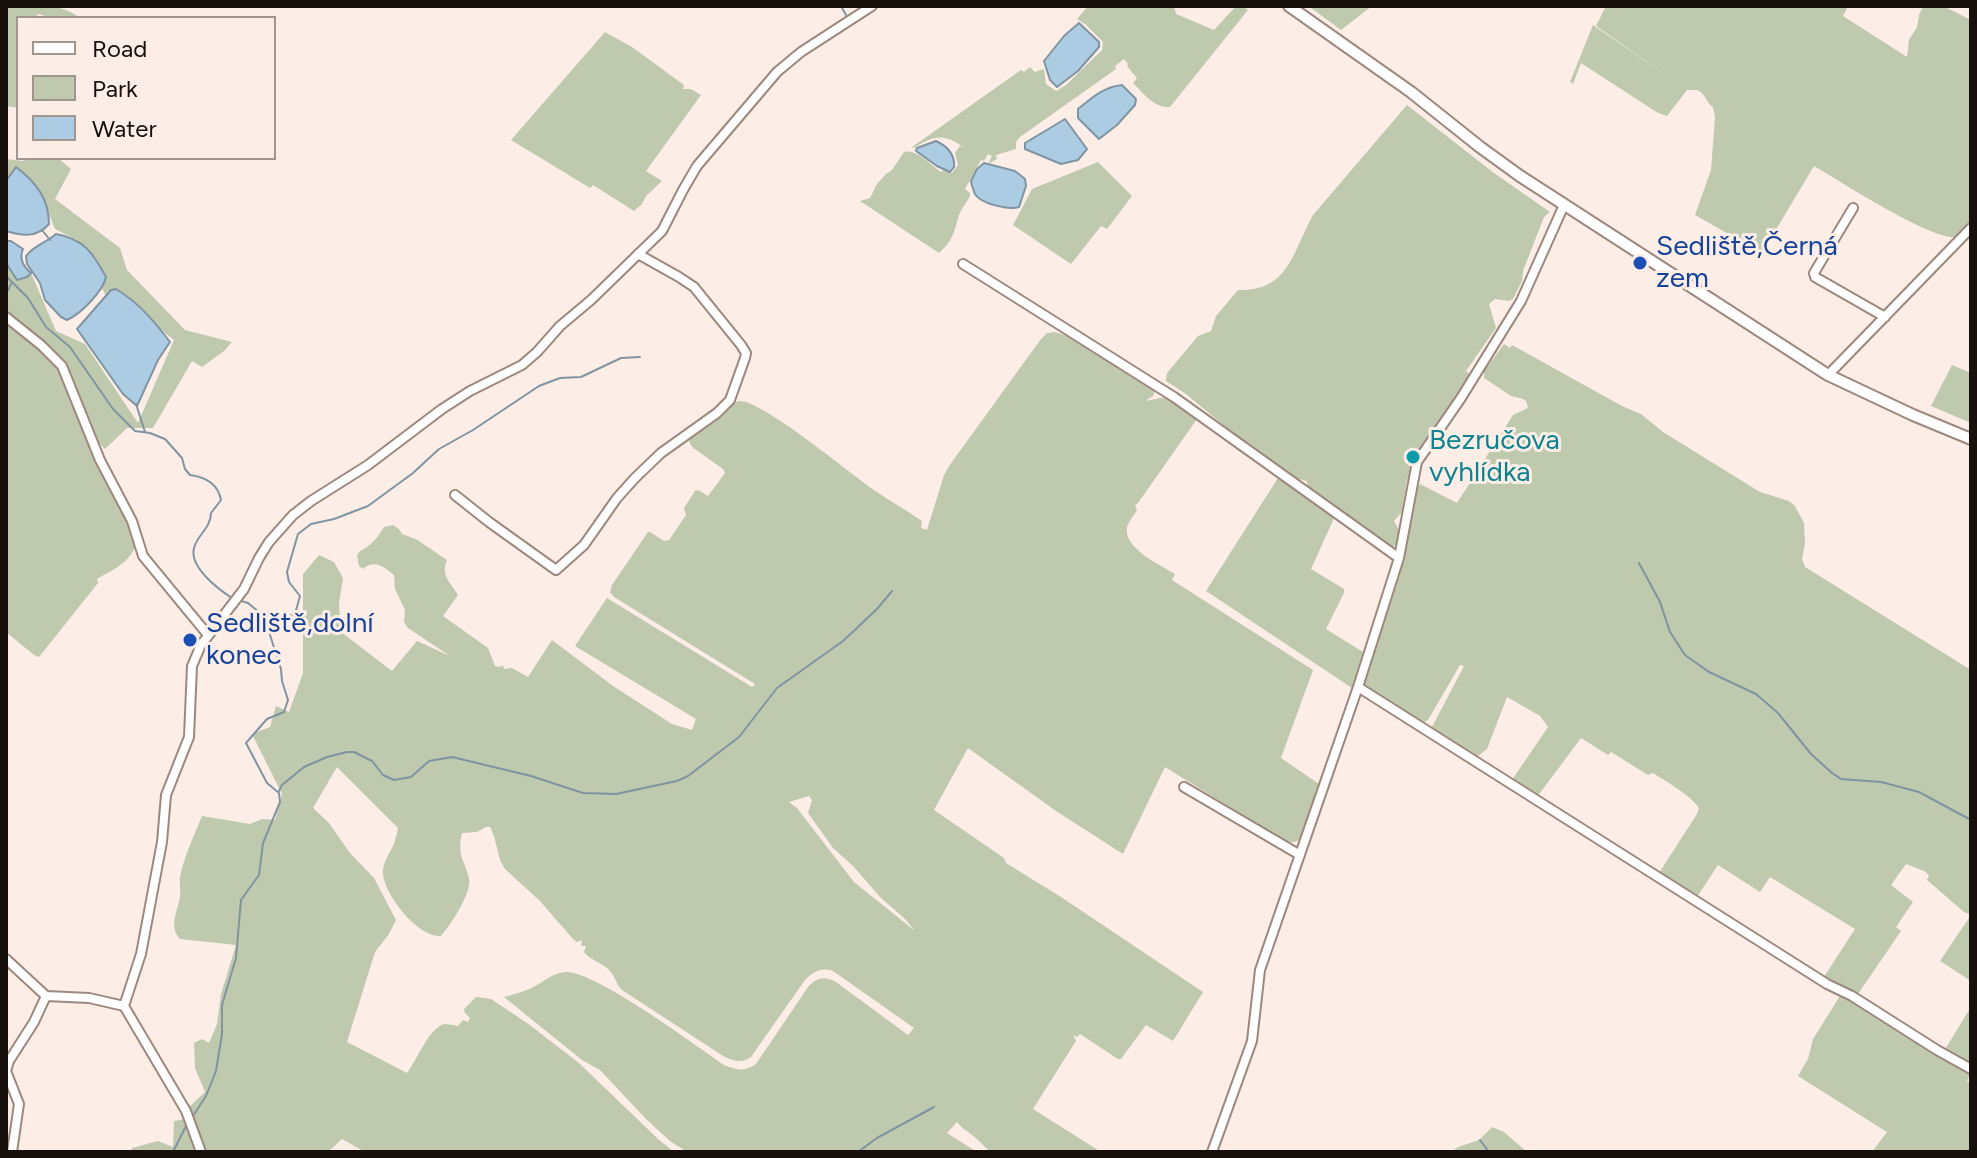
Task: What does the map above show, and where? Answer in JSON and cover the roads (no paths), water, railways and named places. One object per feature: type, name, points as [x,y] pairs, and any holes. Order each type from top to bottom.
[{"type":"main road","points":[[1288,6],[1388,75],[1499,162],[1828,375],[1971,439]]},
{"type":"street","points":[[124,1006],[141,954],[162,842],[166,795],[189,737],[192,666],[208,635],[244,589],[269,542],[293,515],[311,501],[368,465],[442,409],[525,362],[662,231],[702,160],[777,72],[801,52],[872,6]]},
{"type":"street","points":[[1212,1152],[1252,1041],[1260,970],[1399,558],[1417,462],[1521,301],[1564,205]]},
{"type":"street","points":[[1853,208],[1814,273],[1815,277],[1885,317]]},
{"type":"street","points":[[1828,375],[1971,228]]},
{"type":"street","points":[[455,495],[556,570],[584,545],[635,478],[661,453],[730,400],[746,353],[741,345],[694,287],[638,254]]},
{"type":"street","points":[[963,264],[1174,397],[1399,558]]},
{"type":"street","points":[[6,317],[62,366],[100,460],[132,521],[143,556],[208,635]]},
{"type":"street","points":[[1358,687],[1827,984],[1971,1069]]},
{"type":"street","points":[[1184,787],[1300,855]]},
{"type":"street","points":[[6,959],[46,996],[89,998],[124,1006],[186,1111],[201,1152]]},
{"type":"street","points":[[12,1152],[19,1104],[6,1071],[46,996]]},
{"type":"water","points":[[1079,23],[1099,42],[1099,47],[1078,71],[1057,87],[1050,80],[1044,61]]},
{"type":"water","points":[[1122,85],[1136,99],[1135,105],[1099,139],[1078,118],[1078,109],[1103,91]]},
{"type":"water","points":[[1065,119],[1087,149],[1078,160],[1061,164],[1025,149],[1025,143]]},
{"type":"water","points":[[936,141],[952,154],[954,167],[950,172],[916,151]]},
{"type":"water","points":[[984,163],[1015,171],[1025,179],[1026,186],[1019,207],[1008,208],[978,198],[971,181]]},
{"type":"water","points":[[16,167],[35,185],[47,207],[49,224],[34,234],[6,231],[6,181]]},
{"type":"water","points":[[56,234],[74,239],[87,248],[106,277],[91,302],[67,320],[45,300],[40,283],[27,264],[29,252]]},
{"type":"water","points":[[6,241],[23,249],[22,262],[31,273],[27,277],[17,280],[6,263]]},
{"type":"water","points":[[116,289],[146,313],[170,342],[158,360],[137,406],[123,394],[77,329],[111,290]]},
{"type":"waterway","points":[[841,6],[846,15]]},
{"type":"waterway","points":[[42,230],[50,240]]},
{"type":"waterway","points":[[6,276],[28,298],[46,327],[70,347],[113,409],[135,431],[165,439],[182,458],[190,475],[206,480],[217,490],[221,500],[196,543],[194,555],[206,577],[232,598]]},
{"type":"waterway","points":[[6,294],[11,284]]},
{"type":"waterway","points":[[272,622],[295,614],[300,596],[289,582],[287,572],[298,534],[311,524],[368,506],[413,473],[439,449],[539,386],[560,378],[581,377],[621,358],[640,357]]},
{"type":"waterway","points":[[136,404],[145,432]]},
{"type":"waterway","points":[[1639,563],[1660,602],[1670,632],[1685,655],[1709,672],[1756,694],[1778,713],[1811,754],[1832,773],[1841,779],[1881,782],[1919,792],[1971,820]]},
{"type":"waterway","points":[[279,791],[304,767],[347,752],[372,761],[383,775],[394,780],[411,777],[429,761],[452,757],[531,776],[583,793],[616,794],[677,781],[739,737],[777,688],[843,641],[892,591]]},
{"type":"waterway","points":[[193,1116],[206,1096],[216,1071],[222,1034],[222,1005],[236,958],[241,900],[259,875],[263,843],[280,802],[279,793],[267,783],[246,743],[267,719],[284,712],[288,700],[270,635],[272,623],[248,603],[238,600]]},
{"type":"waterway","points":[[858,1152],[934,1107]]},
{"type":"waterway","points":[[173,1152],[187,1124]]},
{"type":"waterway","points":[[1480,1140],[1489,1152]]},
{"type":"place","name":"Sedliště,Černá zem","points":[[1640,263]]},
{"type":"place","name":"Bezručova vyhlídka","points":[[1413,457]]},
{"type":"place","name":"Sedliště,dolní konec","points":[[190,640]]}]
